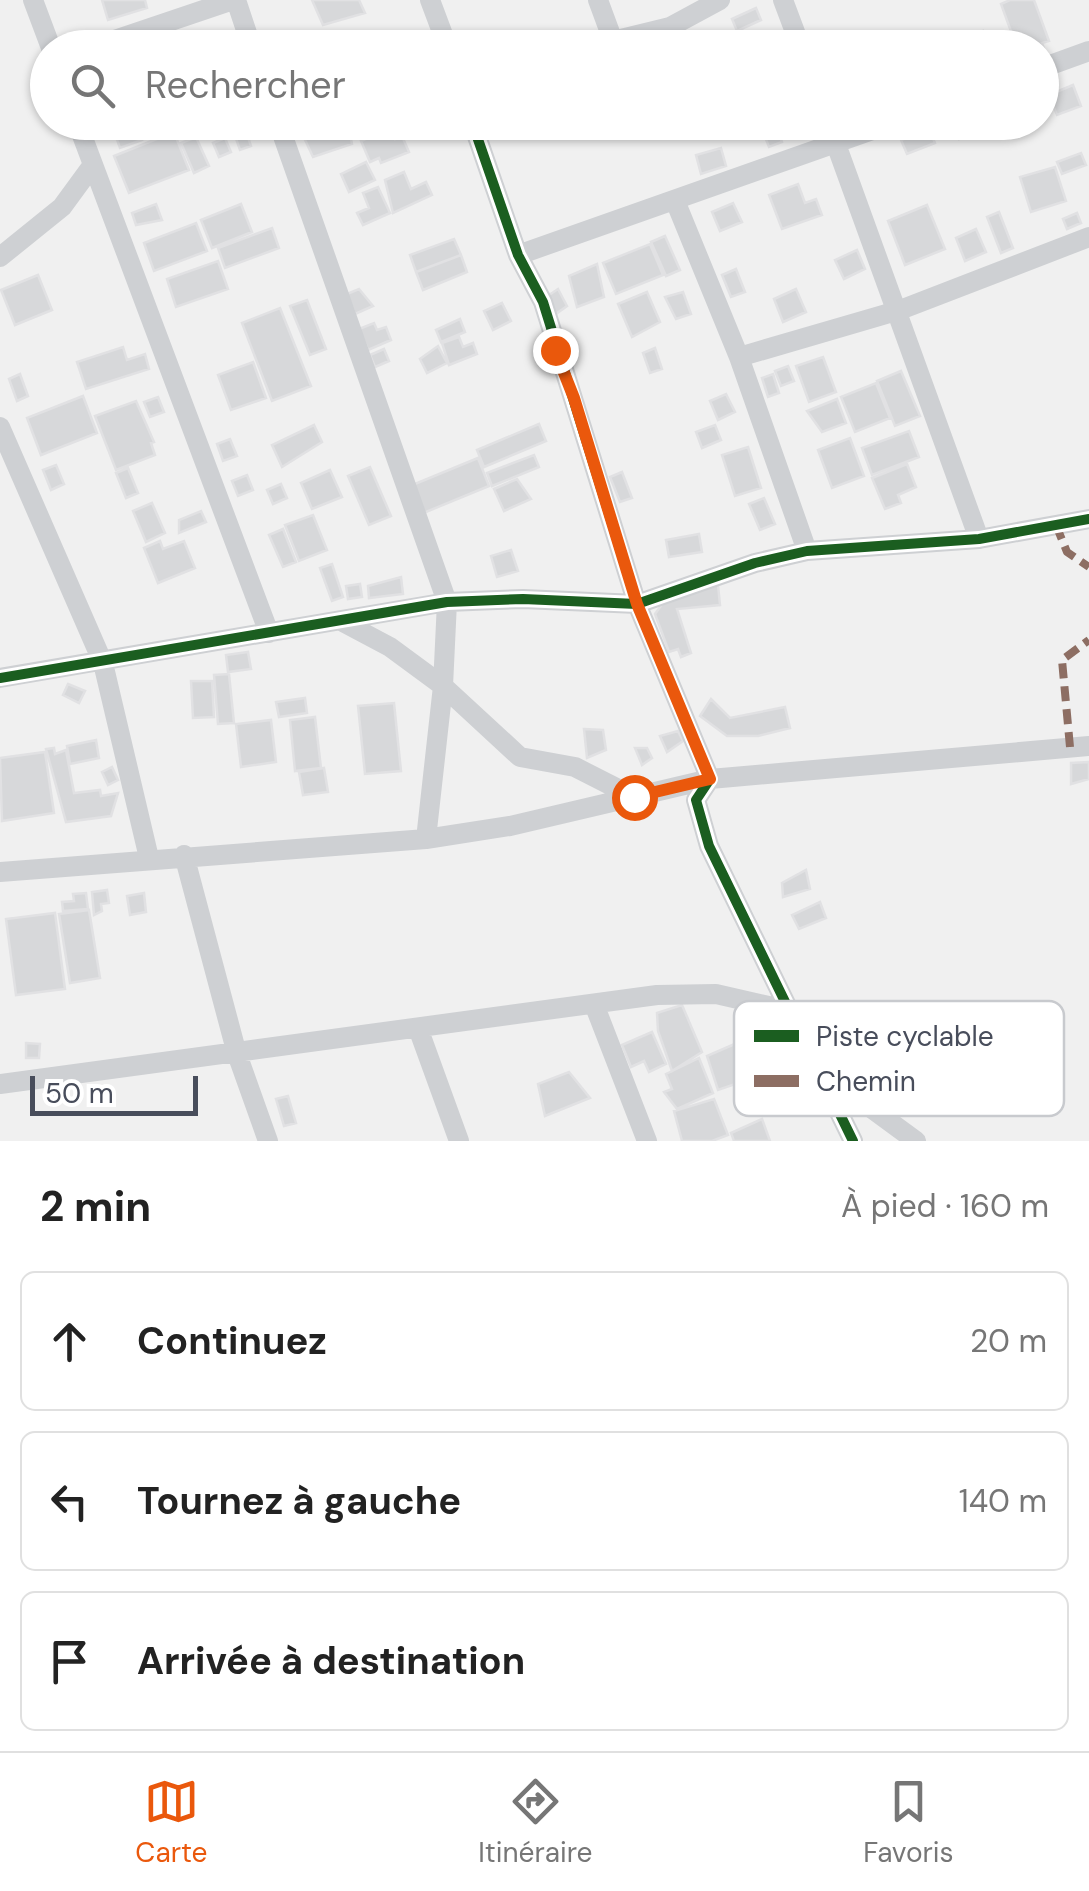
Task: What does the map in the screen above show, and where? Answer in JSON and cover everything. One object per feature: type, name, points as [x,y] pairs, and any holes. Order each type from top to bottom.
[{"type":"street","points":[[33,0],[44,30]]},
{"type":"street","points":[[145,30],[235,0],[246,30]]},
{"type":"street","points":[[430,0],[441,30]]},
{"type":"street","points":[[598,0],[609,30]]},
{"type":"street","points":[[651,30],[670,26],[720,0]]},
{"type":"street","points":[[783,0],[794,30]]},
{"type":"street","points":[[1059,61],[1089,50]]},
{"type":"street","points":[[83,140],[269,632]]},
{"type":"street","points":[[284,140],[447,602],[443,686],[426,839]]},
{"type":"street","points":[[478,140],[518,255],[543,302],[637,604],[710,779]]},
{"type":"street","points":[[835,140],[900,310],[980,540]]},
{"type":"street","points":[[518,255],[676,203],[847,140]]},
{"type":"street","points":[[0,256],[62,207],[92,166]]},
{"type":"street","points":[[676,203],[740,357],[807,551]]},
{"type":"street","points":[[740,357],[900,310],[1089,237]]},
{"type":"street","points":[[2,435],[102,663],[149,858]]},
{"type":"street","points":[[0,678],[447,602],[523,599],[637,604],[755,563],[807,551],[980,540],[1089,519]]},
{"type":"street","points":[[342,620],[390,647],[443,686],[520,757],[575,767],[634,797]]},
{"type":"street","points":[[0,872],[184,854],[426,839],[510,826],[710,779],[1089,746]]},
{"type":"street","points":[[710,779],[696,800],[699,818],[786,1001]]},
{"type":"street","points":[[184,854],[237,1054],[268,1141]]},
{"type":"street","points":[[0,1084],[657,995],[716,994],[745,1001]]},
{"type":"street","points":[[594,1004],[646,1141]]},
{"type":"street","points":[[418,1028],[459,1141]]},
{"type":"street","points":[[841,1116],[853,1141]]},
{"type":"street","points":[[882,1116],[916,1141]]},
{"type":"building","points":[[102,0],[145,0],[147,8],[108,20]]},
{"type":"building","points":[[312,0],[359,0],[365,13],[323,25]]},
{"type":"building","points":[[1034,0],[1045,30],[1010,30],[1001,4]]},
{"type":"building","points":[[756,8],[761,20],[737,30],[732,19]]},
{"type":"building","points":[[1073,85],[1081,106],[1059,114],[1059,91]]},
{"type":"building","points":[[117,140],[142,140],[120,148]]},
{"type":"building","points":[[154,140],[177,140],[189,170],[129,193],[114,156]]},
{"type":"building","points":[[197,140],[209,166],[194,173],[181,143]]},
{"type":"building","points":[[226,140],[231,152],[219,157],[213,143]]},
{"type":"building","points":[[236,140],[249,140],[251,146],[240,150]]},
{"type":"building","points":[[305,140],[351,140],[352,144],[313,157]]},
{"type":"building","points":[[404,140],[409,152],[381,163],[379,158],[370,162],[361,141]]},
{"type":"building","points":[[766,140],[781,140],[782,142],[769,147]]},
{"type":"building","points":[[901,140],[934,140],[935,143],[907,154]]},
{"type":"building","points":[[721,148],[726,166],[701,174],[696,155]]},
{"type":"building","points":[[1081,153],[1086,165],[1062,174],[1057,162]]},
{"type":"building","points":[[366,162],[375,180],[349,192],[341,174]]},
{"type":"building","points":[[1055,167],[1066,201],[1031,212],[1020,177]]},
{"type":"building","points":[[404,172],[411,189],[426,182],[432,195],[393,213],[385,180]]},
{"type":"building","points":[[798,184],[805,203],[816,199],[822,215],[782,229],[769,195]]},
{"type":"building","points":[[378,187],[390,213],[363,225],[357,213],[369,208],[363,193]]},
{"type":"building","points":[[733,203],[742,222],[720,231],[712,212]]},
{"type":"building","points":[[156,204],[162,220],[136,225],[132,213]]},
{"type":"building","points":[[241,204],[252,232],[212,248],[201,220]]},
{"type":"building","points":[[927,205],[945,249],[905,265],[888,221]]},
{"type":"building","points":[[999,212],[1013,248],[1001,253],[987,217]]},
{"type":"building","points":[[1077,213],[1081,223],[1067,229],[1063,219]]},
{"type":"building","points":[[196,223],[207,251],[154,271],[144,243]]},
{"type":"building","points":[[272,228],[279,248],[225,268],[218,248]]},
{"type":"building","points":[[976,229],[986,252],[965,261],[956,238]]},
{"type":"building","points":[[665,236],[680,270],[666,276],[651,242]]},
{"type":"building","points":[[454,239],[461,255],[416,272],[410,255]]},
{"type":"building","points":[[650,244],[663,275],[616,294],[603,263]]},
{"type":"building","points":[[857,250],[865,269],[844,279],[835,260]]},
{"type":"building","points":[[461,255],[467,272],[423,290],[416,272]]},
{"type":"building","points":[[218,261],[228,289],[176,307],[167,279]]},
{"type":"building","points":[[597,264],[604,297],[577,307],[569,276]]},
{"type":"building","points":[[736,269],[745,292],[731,297],[722,275]]},
{"type":"building","points":[[38,275],[52,310],[15,325],[1,290]]},
{"type":"building","points":[[359,289],[373,306],[355,314],[347,294]]},
{"type":"building","points":[[558,289],[567,306],[553,316],[549,295]]},
{"type":"building","points":[[796,289],[806,312],[783,322],[774,299]]},
{"type":"building","points":[[647,292],[660,322],[632,337],[618,304]]},
{"type":"building","points":[[683,292],[691,314],[676,319],[665,297]]},
{"type":"building","points":[[307,300],[326,349],[310,355],[290,306]]},
{"type":"building","points":[[502,303],[511,321],[493,330],[484,311]]},
{"type":"building","points":[[280,308],[311,386],[272,401],[242,323]]},
{"type":"building","points":[[460,319],[465,332],[441,342],[436,330]]},
{"type":"building","points":[[374,323],[377,330],[386,327],[391,340],[368,350],[359,329]]},
{"type":"building","points":[[459,337],[463,347],[473,343],[477,354],[449,365],[442,343]]},
{"type":"building","points":[[438,346],[447,363],[427,373],[420,359]]},
{"type":"building","points":[[123,347],[127,360],[145,354],[149,369],[86,389],[77,362]]},
{"type":"building","points":[[655,348],[662,369],[650,373],[643,353]]},
{"type":"building","points":[[384,349],[389,361],[375,367],[370,355]]},
{"type":"building","points":[[823,357],[836,392],[809,402],[796,366]]},
{"type":"building","points":[[253,362],[266,398],[231,410],[218,375]]},
{"type":"building","points":[[788,366],[794,381],[781,386],[775,371]]},
{"type":"building","points":[[901,371],[920,416],[895,426],[877,381]]},
{"type":"building","points":[[20,374],[28,396],[17,401],[9,379]]},
{"type":"building","points":[[773,374],[779,393],[768,397],[762,378]]},
{"type":"building","points":[[876,383],[890,418],[855,432],[841,397]]},
{"type":"building","points":[[726,394],[735,412],[718,420],[710,401]]},
{"type":"building","points":[[83,396],[97,433],[41,455],[27,418]]},
{"type":"building","points":[[158,397],[164,412],[150,417],[144,402]]},
{"type":"building","points":[[837,399],[846,423],[822,432],[807,411]]},
{"type":"building","points":[[136,401],[154,442],[151,443],[155,455],[116,470],[95,416]]},
{"type":"building","points":[[539,424],[546,441],[484,467],[477,450]]},
{"type":"building","points":[[314,425],[322,442],[282,467],[272,445]]},
{"type":"building","points":[[715,425],[721,440],[702,448],[696,432]]},
{"type":"building","points":[[909,431],[919,457],[872,475],[862,448]]},
{"type":"building","points":[[850,438],[864,476],[832,488],[818,450]]},
{"type":"building","points":[[230,439],[237,456],[223,461],[217,444]]},
{"type":"building","points":[[748,447],[761,488],[735,496],[722,455]]},
{"type":"building","points":[[534,455],[539,467],[492,486],[487,473]]},
{"type":"building","points":[[478,458],[489,486],[421,514],[410,486]]},
{"type":"building","points":[[907,464],[916,487],[898,495],[901,503],[885,509],[872,478]]},
{"type":"building","points":[[56,465],[64,484],[51,490],[43,470]]},
{"type":"building","points":[[370,467],[391,516],[369,525],[348,476]]},
{"type":"building","points":[[128,468],[138,493],[126,498],[116,473]]},
{"type":"building","points":[[330,470],[342,497],[312,509],[301,483]]},
{"type":"building","points":[[622,472],[632,498],[620,502],[610,477]]},
{"type":"building","points":[[247,475],[253,490],[238,496],[232,481]]},
{"type":"building","points":[[517,479],[531,499],[504,511],[494,489]]},
{"type":"building","points":[[281,484],[287,498],[273,504],[267,490]]},
{"type":"building","points":[[764,498],[775,524],[760,530],[749,504]]},
{"type":"building","points":[[152,503],[165,533],[146,542],[133,511]]},
{"type":"building","points":[[201,511],[206,522],[179,533],[179,520]]},
{"type":"building","points":[[313,515],[327,550],[299,561],[285,525]]},
{"type":"building","points":[[283,529],[296,562],[283,567],[269,535]]},
{"type":"building","points":[[699,534],[702,552],[669,557],[666,540]]},
{"type":"building","points":[[160,541],[163,549],[184,541],[195,568],[158,583],[144,548]]},
{"type":"building","points":[[511,550],[518,571],[497,577],[491,556]]},
{"type":"building","points":[[332,564],[343,597],[332,601],[320,568]]},
{"type":"building","points":[[401,577],[403,594],[369,598],[368,586]]},
{"type":"building","points":[[360,584],[362,597],[348,599],[346,586]]},
{"type":"building","points":[[718,585],[720,605],[677,609],[691,653],[681,657],[678,649],[669,652],[655,614],[668,596]]},
{"type":"building","points":[[248,652],[251,669],[228,672],[226,655]]},
{"type":"building","points":[[229,674],[234,723],[218,724],[214,675]]},
{"type":"building","points":[[191,681],[212,681],[214,717],[193,718]]},
{"type":"building","points":[[68,684],[85,691],[79,703],[63,695]]},
{"type":"building","points":[[305,698],[307,713],[279,717],[276,702]]},
{"type":"building","points":[[711,699],[730,718],[785,707],[790,728],[758,736],[727,736],[700,716]]},
{"type":"building","points":[[394,703],[401,771],[365,774],[358,706]]},
{"type":"building","points":[[315,717],[321,768],[295,771],[290,720]]},
{"type":"building","points":[[271,720],[276,762],[241,767],[236,724]]},
{"type":"building","points":[[584,729],[603,730],[606,750],[587,758]]},
{"type":"building","points":[[678,731],[683,741],[667,752],[660,736]]},
{"type":"building","points":[[96,740],[99,758],[70,764],[67,746]]},
{"type":"building","points":[[54,748],[55,754],[66,750],[74,793],[118,793],[111,816],[66,822],[46,749]]},
{"type":"building","points":[[635,748],[647,748],[652,758],[642,765]]},
{"type":"building","points":[[45,752],[54,813],[2,821],[0,758]]},
{"type":"building","points":[[1089,762],[1089,779],[1071,784],[1071,763]]},
{"type":"building","points":[[112,767],[118,780],[108,785],[102,772]]},
{"type":"building","points":[[324,768],[328,792],[303,795],[299,772]]},
{"type":"building","points":[[806,870],[810,889],[783,897],[782,883]]},
{"type":"building","points":[[107,890],[109,903],[101,904],[102,911],[94,915],[92,892]]},
{"type":"building","points":[[86,893],[88,909],[63,911],[62,902],[74,901],[73,894]]},
{"type":"building","points":[[144,893],[146,912],[130,915],[127,896]]},
{"type":"building","points":[[820,902],[826,918],[799,929],[792,915]]},
{"type":"building","points":[[89,910],[100,978],[70,983],[59,914]]},
{"type":"building","points":[[55,913],[65,989],[16,995],[6,919]]},
{"type":"building","points":[[682,1005],[702,1052],[672,1071],[658,1031],[657,1013]]},
{"type":"building","points":[[652,1032],[666,1064],[649,1072],[644,1061],[631,1067],[622,1045]]},
{"type":"building","points":[[26,1043],[40,1044],[39,1058],[26,1058]]},
{"type":"building","points":[[734,1044],[734,1084],[718,1090],[707,1056]]},
{"type":"building","points":[[699,1058],[713,1093],[677,1109],[664,1092],[672,1089],[666,1074]]},
{"type":"building","points":[[569,1072],[590,1098],[545,1116],[538,1084]]},
{"type":"building","points":[[288,1096],[296,1123],[284,1126],[276,1099]]},
{"type":"building","points":[[714,1099],[728,1135],[712,1141],[682,1141],[674,1111]]},
{"type":"building","points":[[762,1119],[770,1141],[734,1141],[731,1133]]},
{"type":"marked path","points":[[1056,525],[1067,552],[1089,567]]},
{"type":"marked path","points":[[1070,747],[1062,660],[1089,640]]},
{"type":"cycle path","points":[[478,140],[518,255],[543,302],[637,604],[710,779],[696,800],[709,846],[785,1001]]},
{"type":"cycle path","points":[[0,678],[447,602],[523,599],[637,604],[755,563],[807,551],[979,539],[1089,519]]},
{"type":"cycle path","points":[[841,1116],[853,1141]]},
{"type":"route","points":[[555,350],[574,398],[637,604],[710,779],[634,797]]}]
